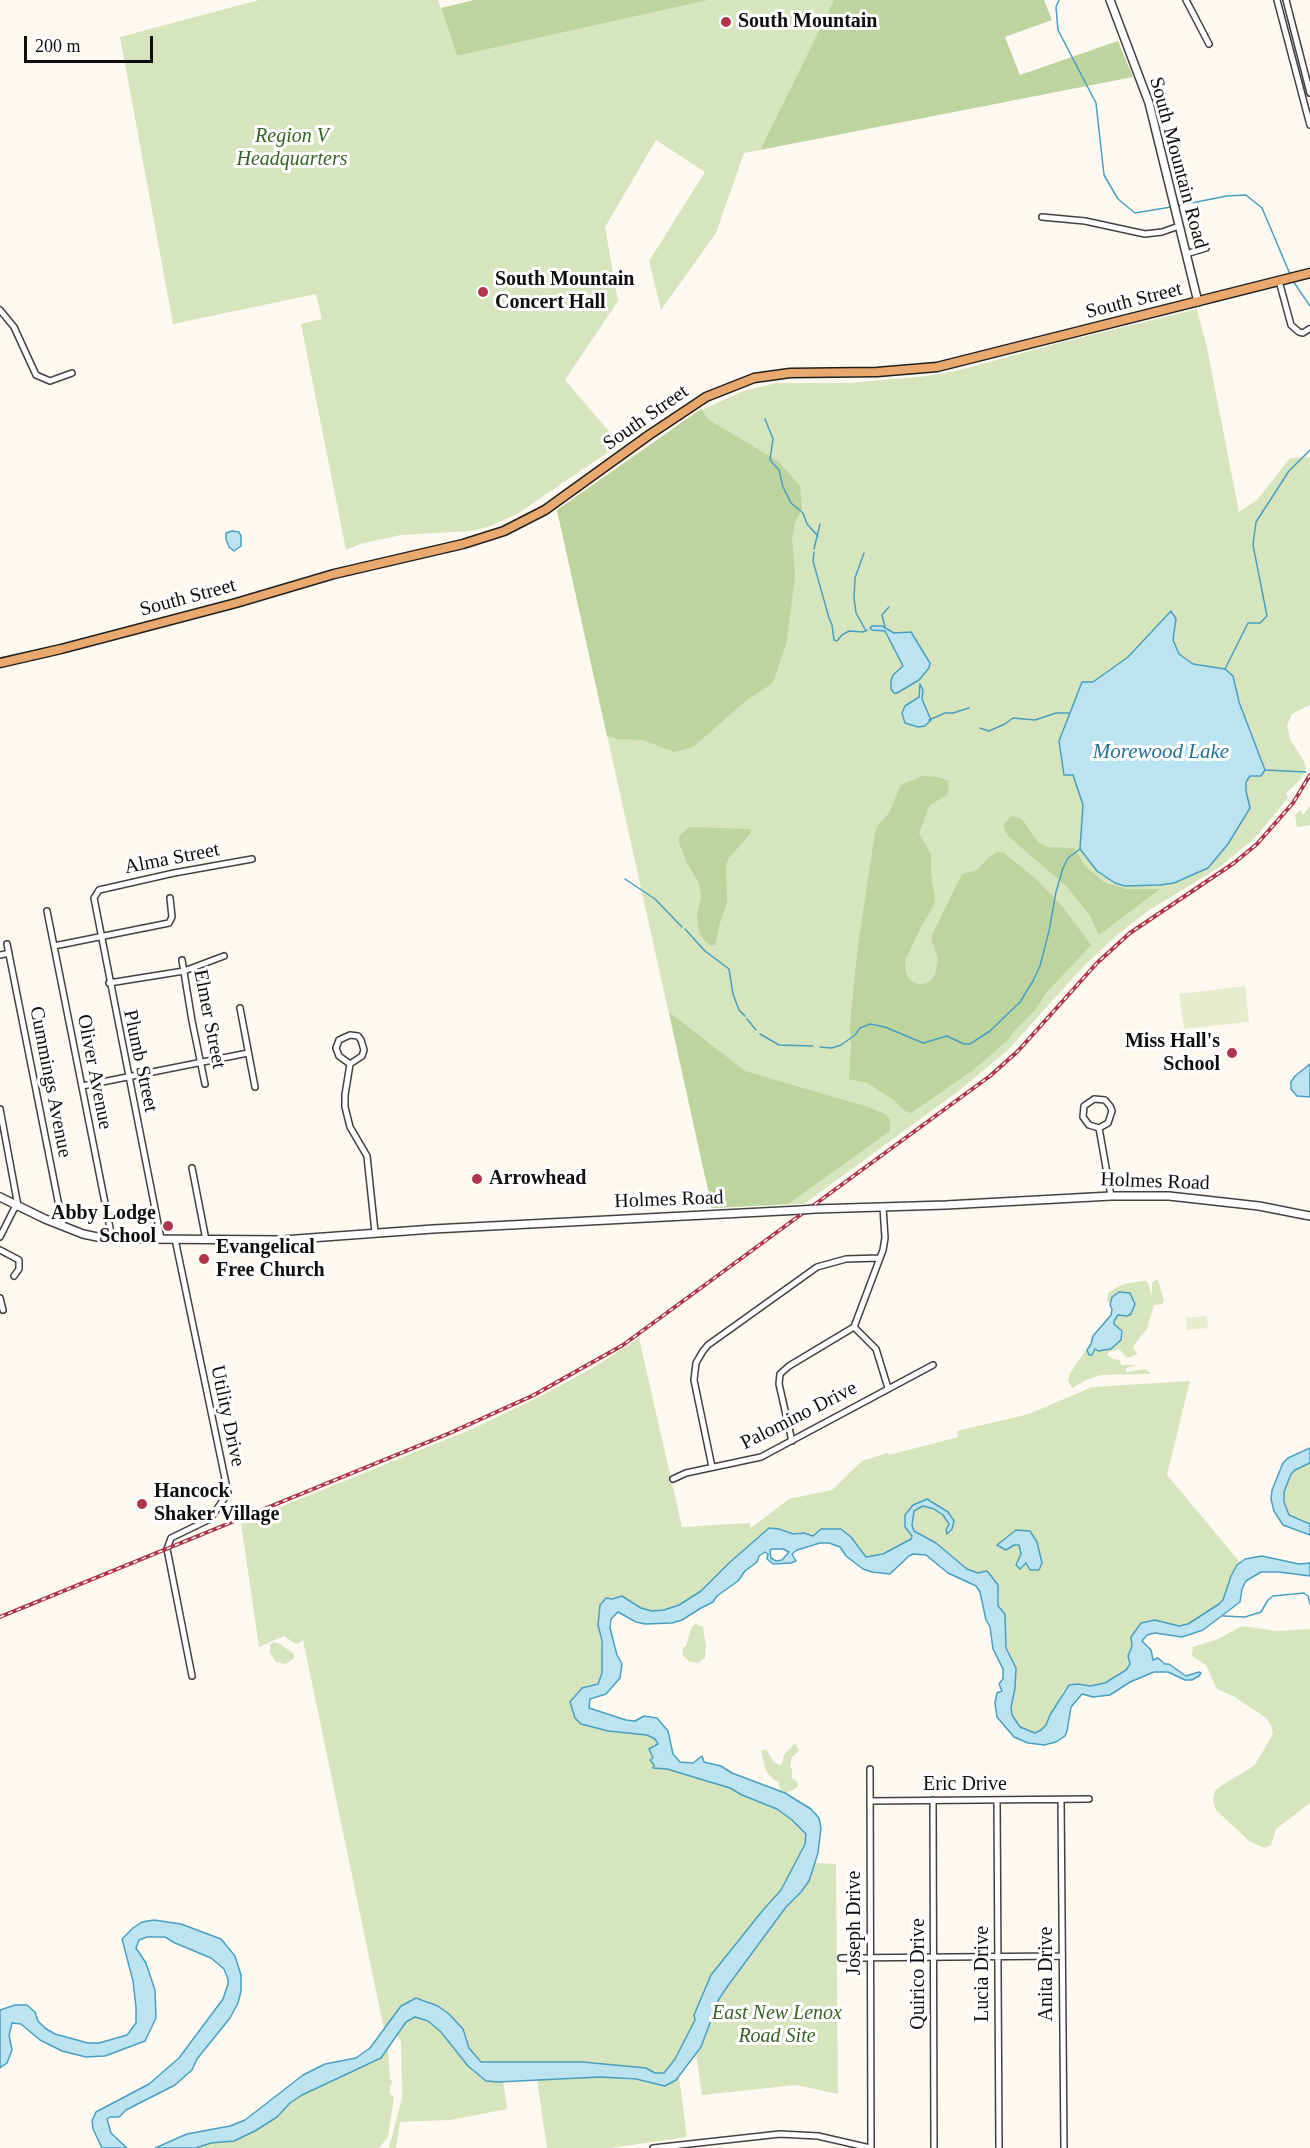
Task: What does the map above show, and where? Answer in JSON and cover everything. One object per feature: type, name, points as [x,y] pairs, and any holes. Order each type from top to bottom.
[{"type":"highway","name":"South Street","points":[[0,662],[236,603],[334,574],[463,544],[504,531],[544,510],[706,397],[731,385],[754,378],[790,373],[877,372],[937,367],[1310,273]]},
{"type":"street","name":"South Mountain Road","points":[[1110,0],[1149,103],[1198,302]]},
{"type":"street","points":[[1186,0],[1209,44]]},
{"type":"street","points":[[1277,0],[1310,125]]},
{"type":"street","points":[[1286,0],[1310,93]]},
{"type":"street","points":[[1042,217],[1085,221],[1145,234],[1162,232],[1179,226]]},
{"type":"street","points":[[1186,254],[1206,248]]},
{"type":"street","points":[[1279,281],[1291,325],[1303,333],[1309,329]]},
{"type":"street","points":[[0,310],[14,327],[36,375],[50,381],[72,373]]},
{"type":"street","name":"Alma Street","points":[[99,890],[252,859]]},
{"type":"street","name":"Plumb Street","points":[[99,890],[94,898],[100,937],[161,1239]]},
{"type":"street","points":[[54,946],[171,921],[170,898]]},
{"type":"street","name":"Oliver Avenue","points":[[47,911],[112,1238]]},
{"type":"street","name":"Cummings Avenue","points":[[8,944],[63,1226]]},
{"type":"street","points":[[0,955],[9,953]]},
{"type":"street","points":[[109,983],[184,971],[224,956]]},
{"type":"street","name":"Elmer Street","points":[[182,960],[205,1084]]},
{"type":"street","points":[[240,1008],[255,1087]]},
{"type":"street","points":[[350,1064],[339,1056],[336,1048],[339,1040],[350,1035],[358,1036],[364,1050],[362,1056],[350,1064],[345,1107],[350,1126],[367,1156],[375,1232]]},
{"type":"street","points":[[82,1086],[248,1053]]},
{"type":"street","points":[[1097,1098],[1107,1102],[1112,1111],[1108,1123],[1099,1128],[1089,1125],[1082,1114],[1087,1103],[1097,1098]]},
{"type":"street","points":[[0,1109],[18,1206],[0,1237]]},
{"type":"street","points":[[1099,1128],[1111,1196]]},
{"type":"street","points":[[192,1168],[206,1240]]},
{"type":"street","name":"Holmes Road","points":[[0,1197],[83,1234],[112,1238],[206,1240],[283,1240],[375,1232],[1111,1196],[1182,1196],[1259,1206],[1310,1216]]},
{"type":"street","points":[[792,1441],[779,1384],[780,1374],[789,1366],[854,1327],[885,1238],[883,1207]]},
{"type":"street","name":"Utility Drive","points":[[175,1239],[228,1493],[210,1519],[171,1538],[167,1548],[192,1676]]},
{"type":"street","points":[[0,1250],[18,1260],[19,1269],[14,1276]]},
{"type":"street","points":[[712,1467],[694,1380],[695,1366],[700,1354],[708,1345],[817,1267],[842,1260],[879,1258]]},
{"type":"street","points":[[0,1298],[3,1310]]},
{"type":"street","points":[[854,1327],[875,1347],[888,1388]]},
{"type":"street","name":"Palomino Drive","points":[[674,1479],[686,1473],[756,1459],[933,1365]]},
{"type":"street","name":"Joseph Drive","points":[[870,1769],[871,2148]]},
{"type":"street","name":"Eric Drive","points":[[870,1801],[1089,1799]]},
{"type":"street","name":"Quirico Drive","points":[[933,1800],[934,2148]]},
{"type":"street","name":"Lucia Drive","points":[[997,1800],[999,2148]]},
{"type":"street","name":"Anita Drive","points":[[1061,1800],[1064,2148]]},
{"type":"street","points":[[841,1958],[1062,1956]]},
{"type":"street","points":[[653,2148],[780,2134],[813,2135],[871,2148]]},
{"type":"green space","name":"Region V Headquarters","points":[[259,0],[438,0],[457,56],[709,0],[834,0],[760,150],[744,153],[716,233],[661,310],[649,261],[705,172],[656,140],[605,227],[618,301],[565,380],[620,444],[517,514],[488,527],[471,531],[401,535],[360,544],[346,550],[301,324],[322,319],[316,294],[173,324],[120,37]]},
{"type":"green space","points":[[474,0],[709,0],[457,56],[441,8]]},
{"type":"green space","points":[[834,0],[1044,0],[1052,20],[1005,37],[1020,75],[1118,41],[1133,77],[760,150]]},
{"type":"green space","points":[[1197,309],[1207,348],[1239,512],[1257,500],[1290,458],[1310,457],[1310,705],[1292,714],[1287,725],[1290,739],[1306,768],[1302,778],[1286,793],[1288,798],[1254,839],[1218,868],[1148,911],[1117,935],[1083,967],[1007,1051],[960,1090],[804,1204],[712,1208],[557,510],[697,412],[743,391],[776,383],[849,383],[956,371]]},
{"type":"green space","points":[[701,409],[709,420],[778,461],[800,486],[802,508],[795,523],[792,538],[795,575],[787,641],[774,680],[748,699],[693,747],[674,752],[643,740],[617,739],[607,736],[557,510]]},
{"type":"green space","points":[[922,776],[939,777],[948,781],[949,789],[947,795],[930,805],[919,833],[931,854],[935,899],[905,961],[906,973],[911,981],[920,985],[929,982],[935,975],[938,958],[932,935],[962,874],[977,870],[997,852],[1004,853],[1035,878],[1062,906],[1091,945],[1046,993],[1036,1009],[1009,1039],[972,1071],[911,1113],[868,1083],[849,1079],[850,1024],[858,945],[875,833],[878,825],[889,813],[901,785]]},
{"type":"green space","points":[[1310,806],[1310,825],[1297,827],[1295,815],[1301,810],[1302,816]]},
{"type":"green space","points":[[1012,816],[1024,822],[1039,843],[1048,847],[1074,848],[1085,866],[1105,883],[1126,889],[1160,889],[1099,935],[1089,914],[1067,887],[1008,836],[1004,824]]},
{"type":"green space","points":[[690,827],[750,829],[751,833],[726,864],[727,902],[716,944],[712,946],[699,932],[697,914],[701,897],[699,883],[679,843],[679,836]]},
{"type":"green space","points":[[1245,986],[1249,1022],[1184,1029],[1179,994]]},
{"type":"green space","points":[[669,1012],[745,1071],[868,1107],[887,1115],[890,1120],[890,1131],[788,1204],[712,1208]]},
{"type":"green space","points":[[1158,1280],[1164,1301],[1162,1304],[1154,1305],[1147,1329],[1134,1345],[1136,1355],[1127,1358],[1119,1349],[1107,1355],[1120,1360],[1121,1365],[1137,1365],[1126,1368],[1126,1372],[1146,1369],[1151,1374],[1101,1375],[1072,1388],[1068,1381],[1070,1373],[1086,1350],[1100,1351],[1112,1348],[1119,1343],[1121,1330],[1114,1324],[1116,1317],[1133,1312],[1135,1300],[1110,1302],[1110,1305],[1107,1300],[1108,1293],[1128,1283],[1145,1281],[1148,1283],[1152,1296],[1152,1282]]},
{"type":"green space","points":[[1207,1316],[1208,1328],[1187,1330],[1186,1318]]},
{"type":"green space","points":[[639,1338],[682,1527],[749,1523],[751,1528],[789,1499],[832,1490],[862,1461],[958,1437],[957,1431],[1029,1414],[1092,1387],[1190,1381],[1167,1475],[1240,1562],[1231,1576],[1220,1604],[1188,1624],[1179,1626],[1155,1620],[1139,1624],[1131,1637],[1132,1646],[1128,1656],[1130,1664],[1126,1670],[1105,1683],[1090,1686],[1071,1684],[1064,1689],[1046,1725],[1035,1733],[1020,1727],[1012,1715],[1016,1677],[1006,1648],[1005,1614],[998,1606],[999,1596],[996,1582],[988,1572],[978,1573],[967,1569],[936,1543],[914,1531],[912,1525],[914,1511],[923,1506],[943,1515],[948,1521],[949,1534],[952,1529],[954,1521],[949,1514],[931,1500],[918,1502],[907,1513],[904,1524],[912,1536],[909,1542],[883,1554],[866,1557],[851,1537],[841,1529],[826,1529],[813,1536],[769,1528],[701,1591],[679,1605],[652,1611],[641,1608],[625,1597],[606,1598],[600,1605],[598,1616],[602,1673],[598,1684],[593,1686],[581,1724],[608,1731],[647,1735],[655,1739],[658,1744],[649,1749],[654,1758],[653,1768],[667,1769],[730,1788],[777,1809],[801,1828],[807,1839],[781,1890],[711,1975],[694,2015],[695,2020],[675,2059],[664,2073],[655,2074],[646,2068],[583,2062],[481,2062],[469,2048],[467,2038],[449,2014],[423,1999],[412,1999],[401,2006],[384,2029],[303,1640],[298,1644],[284,1636],[259,1647],[241,1523],[472,1429],[539,1397],[596,1366]]},
{"type":"green space","points":[[1310,1463],[1310,1524],[1289,1515],[1284,1503],[1284,1492],[1291,1474]]},
{"type":"green space","points":[[696,1624],[703,1627],[706,1646],[705,1658],[698,1663],[690,1662],[682,1655],[692,1626]]},
{"type":"green space","points":[[1242,1626],[1277,1631],[1310,1629],[1310,1803],[1276,1829],[1271,1845],[1264,1848],[1249,1841],[1216,1810],[1213,1800],[1215,1791],[1222,1785],[1254,1766],[1273,1734],[1271,1725],[1266,1718],[1233,1696],[1217,1689],[1206,1665],[1192,1656],[1193,1647],[1218,1639]]},
{"type":"green space","points":[[273,1642],[294,1654],[294,1658],[286,1664],[276,1662],[270,1653],[270,1645]]},
{"type":"green space","points":[[795,1743],[799,1751],[792,1757],[790,1766],[792,1778],[797,1781],[798,1786],[785,1793],[780,1790],[779,1782],[766,1771],[761,1751],[766,1749],[774,1762],[780,1765],[784,1755]]},
{"type":"green space","name":"East New Lenox Road Site","points":[[815,1863],[836,1864],[838,2094],[796,2085],[702,2095],[696,2054],[719,1999],[786,1907],[809,1881]]},
{"type":"green space","points":[[415,2017],[429,2021],[441,2032],[468,2066],[482,2079],[503,2081],[507,2109],[450,2120],[400,2122],[396,2148],[389,2148],[402,2097],[401,2042],[397,2035],[406,2022]]},
{"type":"green space","points":[[388,2049],[390,2079],[393,2082],[390,2086],[390,2094],[394,2097],[388,2137],[379,2148],[196,2148],[211,2143],[234,2141],[255,2131],[277,2117],[290,2103],[302,2095],[379,2060]]},
{"type":"green space","points":[[679,2076],[687,2137],[611,2148],[547,2148],[537,2080],[600,2077],[647,2081],[676,2080]]},
{"type":"water","points":[[239,532],[241,536],[241,546],[234,551],[229,547],[226,539],[226,533]]},
{"type":"water","name":"Morewood Lake","points":[[1171,611],[1176,619],[1173,640],[1179,654],[1193,664],[1225,669],[1233,676],[1239,702],[1265,770],[1261,776],[1250,776],[1246,782],[1250,808],[1228,844],[1208,868],[1174,883],[1125,886],[1115,883],[1097,871],[1080,849],[1083,805],[1073,775],[1064,775],[1059,741],[1082,682],[1093,682],[1128,657]]},
{"type":"water","points":[[882,626],[894,633],[911,632],[930,663],[929,668],[919,680],[894,693],[891,689],[893,675],[903,666],[885,631],[872,630],[870,628]]},
{"type":"water","points":[[920,684],[923,690],[922,699],[931,720],[925,726],[918,727],[905,723],[902,713],[905,706],[919,697]]},
{"type":"water","points":[[1310,1064],[1310,1097],[1297,1096],[1291,1089],[1291,1082]]},
{"type":"water","points":[[1119,1292],[1130,1293],[1135,1304],[1131,1314],[1118,1315],[1114,1321],[1114,1324],[1122,1331],[1121,1340],[1111,1349],[1098,1351],[1095,1349],[1092,1355],[1089,1355],[1087,1350],[1093,1336],[1111,1315],[1112,1297]]},
{"type":"water","points":[[1310,1448],[1310,1463],[1291,1474],[1284,1492],[1284,1502],[1289,1515],[1310,1524],[1310,1535],[1283,1525],[1274,1511],[1271,1499],[1272,1490],[1283,1463],[1288,1458]]},
{"type":"water","points":[[927,1499],[948,1512],[954,1521],[952,1529],[947,1534],[949,1524],[943,1515],[923,1506],[914,1511],[912,1525],[914,1531],[936,1543],[967,1569],[978,1573],[988,1572],[998,1585],[998,1606],[1005,1614],[1006,1648],[1016,1668],[1012,1715],[1020,1727],[1035,1733],[1046,1725],[1069,1685],[1090,1686],[1105,1683],[1126,1670],[1130,1664],[1128,1656],[1132,1646],[1131,1637],[1141,1623],[1155,1620],[1179,1626],[1188,1624],[1219,1604],[1223,1600],[1237,1565],[1245,1559],[1262,1556],[1299,1564],[1310,1563],[1310,1576],[1261,1572],[1246,1581],[1240,1602],[1203,1630],[1182,1637],[1155,1633],[1147,1635],[1142,1641],[1151,1650],[1153,1660],[1158,1658],[1186,1676],[1199,1672],[1201,1673],[1199,1676],[1192,1680],[1185,1680],[1168,1672],[1154,1672],[1130,1682],[1110,1695],[1093,1697],[1082,1694],[1071,1707],[1065,1736],[1056,1742],[1044,1745],[1028,1743],[1014,1737],[997,1717],[995,1703],[997,1693],[1002,1691],[999,1684],[1003,1679],[1003,1669],[993,1649],[990,1627],[986,1620],[980,1592],[976,1586],[948,1573],[926,1555],[909,1556],[890,1574],[863,1569],[846,1556],[840,1547],[829,1543],[820,1543],[797,1550],[792,1554],[796,1561],[791,1563],[773,1564],[767,1559],[768,1554],[765,1552],[738,1581],[717,1596],[713,1602],[682,1620],[672,1623],[645,1624],[636,1622],[618,1612],[611,1619],[610,1628],[617,1655],[622,1664],[620,1678],[606,1694],[590,1699],[589,1708],[626,1720],[635,1721],[644,1716],[657,1718],[668,1731],[673,1754],[680,1762],[693,1763],[702,1756],[704,1762],[721,1766],[732,1773],[785,1793],[811,1809],[819,1818],[821,1828],[818,1853],[809,1881],[786,1907],[727,1987],[719,1999],[701,2047],[676,2080],[665,2086],[636,2079],[600,2077],[486,2081],[468,2066],[441,2032],[428,2021],[415,2017],[406,2022],[381,2058],[302,2095],[290,2103],[277,2117],[255,2131],[234,2141],[211,2143],[196,2148],[155,2148],[187,2134],[230,2126],[245,2120],[303,2075],[325,2064],[356,2058],[370,2048],[401,2006],[416,1998],[438,2006],[449,2014],[463,2029],[469,2048],[481,2062],[583,2062],[646,2068],[655,2073],[664,2073],[675,2059],[695,2020],[694,2015],[711,1975],[781,1890],[805,1844],[806,1834],[777,1809],[730,1788],[667,1769],[653,1768],[654,1765],[650,1760],[653,1758],[649,1749],[658,1744],[655,1739],[647,1735],[608,1731],[581,1724],[575,1718],[570,1702],[582,1688],[598,1684],[602,1673],[602,1641],[598,1625],[600,1605],[606,1598],[622,1596],[641,1608],[652,1611],[679,1605],[701,1591],[769,1528],[813,1536],[821,1529],[841,1529],[851,1537],[866,1557],[883,1554],[911,1539],[912,1536],[905,1527],[905,1515],[913,1505]],"holes":[[[783,1549],[789,1552],[782,1560],[776,1561],[771,1558],[770,1550]]]},
{"type":"water","points":[[1016,1530],[1030,1531],[1037,1542],[1042,1563],[1039,1570],[1030,1570],[1026,1563],[1020,1569],[1016,1565],[1021,1554],[1019,1545],[1006,1550],[997,1545]]},
{"type":"water","points":[[154,1920],[181,1924],[221,1939],[235,1956],[241,1975],[241,1991],[230,2018],[197,2059],[192,2070],[175,2085],[126,2110],[119,2117],[107,2119],[111,2133],[127,2148],[102,2148],[93,2129],[92,2121],[96,2112],[149,2084],[179,2058],[223,1999],[228,1984],[224,1969],[211,1958],[165,1937],[147,1937],[139,1940],[136,1948],[146,1963],[155,1990],[156,2018],[145,2041],[105,2056],[86,2057],[62,2051],[40,2040],[21,2024],[12,2023],[9,2035],[12,2050],[7,2063],[0,2068],[0,2010],[15,2005],[27,2005],[35,2012],[38,2021],[45,2028],[55,2034],[88,2043],[99,2043],[127,2035],[136,2023],[136,2007],[133,1981],[122,1939],[142,1922]]},
{"type":"waterway","points":[[1059,0],[1056,7],[1058,30],[1096,103],[1104,175],[1118,199],[1135,213],[1171,207]]},
{"type":"waterway","points":[[1176,206],[1227,196],[1246,195],[1262,208],[1290,274]]},
{"type":"waterway","points":[[1293,281],[1310,306]]},
{"type":"waterway","points":[[765,419],[773,439],[770,460],[779,470],[783,487],[791,503],[803,513],[807,524],[818,536]]},
{"type":"waterway","points":[[1225,669],[1248,623],[1260,623],[1267,616],[1253,545],[1256,522],[1289,471],[1310,450]]},
{"type":"waterway","points":[[814,549],[820,524]]},
{"type":"waterway","points":[[814,552],[813,561],[832,625],[834,640],[837,641],[849,631],[867,630]]},
{"type":"waterway","points":[[864,553],[855,578],[854,598],[856,613],[865,629]]},
{"type":"waterway","points":[[885,627],[882,615],[889,607]]},
{"type":"waterway","points":[[929,720],[945,713],[969,708]]},
{"type":"waterway","points":[[980,728],[989,731],[1013,718],[1035,720],[1056,713],[1069,713]]},
{"type":"waterway","points":[[1265,770],[1306,772]]},
{"type":"waterway","points":[[820,1047],[832,1048],[841,1045],[855,1035],[860,1028],[870,1024],[885,1027],[923,1043],[947,1036],[964,1044],[970,1044],[990,1031],[1020,1002],[1033,981],[1040,966],[1063,868],[1068,858],[1080,849]]},
{"type":"waterway","points":[[625,879],[655,899],[682,927]]},
{"type":"waterway","points":[[685,929],[705,951],[729,969],[733,994],[739,1010],[745,1016]]},
{"type":"waterway","points":[[747,1019],[756,1030]]},
{"type":"waterway","points":[[760,1034],[779,1045],[813,1046]]},
{"type":"waterway","points":[[1223,1616],[1245,1617],[1261,1612],[1273,1596],[1304,1593],[1308,1596],[1310,1604]]},
{"type":"railway","points":[[0,1617],[450,1433],[534,1395],[623,1345],[990,1076],[1018,1051],[1097,963],[1130,933],[1234,863],[1257,844],[1293,803],[1310,775]]},
{"type":"place","name":"South Mountain","points":[[726,22]]},
{"type":"place","name":"South Mountain Concert Hall","points":[[483,292]]},
{"type":"place","name":"Miss Hall's School","points":[[1232,1053]]},
{"type":"place","name":"Arrowhead","points":[[477,1179]]},
{"type":"place","name":"Abby Lodge School","points":[[168,1226]]},
{"type":"place","name":"Evangelical Free Church","points":[[204,1259]]},
{"type":"place","name":"Hancock Shaker Village","points":[[142,1504]]}]
